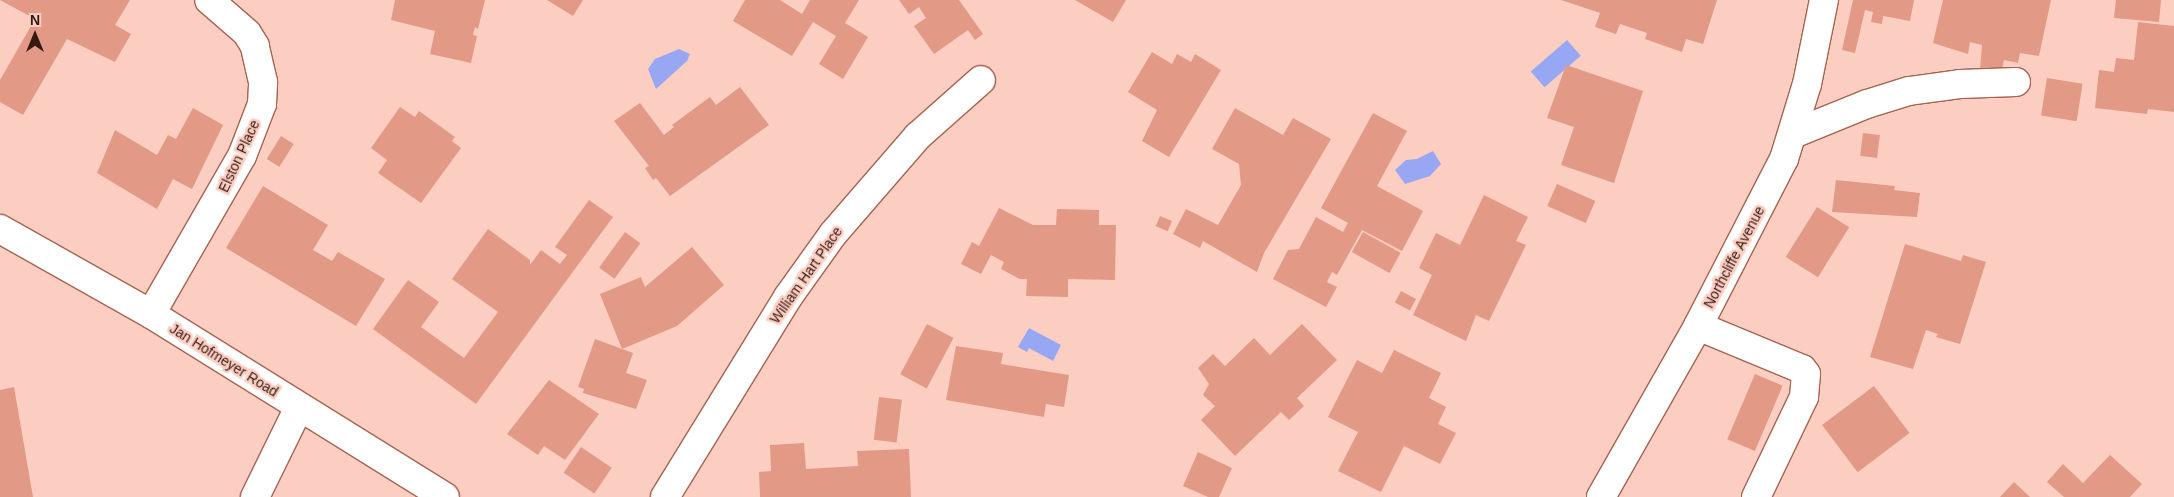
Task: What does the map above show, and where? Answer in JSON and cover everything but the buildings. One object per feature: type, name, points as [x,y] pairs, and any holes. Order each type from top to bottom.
[{"type":"street","name":"Elston Place","points":[[151,314],[242,156],[262,104],[264,82],[255,46],[247,33],[209,0]]},
{"type":"street","name":"Northcliffe Avenue","points":[[1601,497],[1698,326],[1766,198],[1793,134],[1807,84],[1824,0]]},
{"type":"street","name":"William Hart Place","points":[[665,497],[788,297],[833,234],[918,136],[981,80]]},
{"type":"street","points":[[1793,134],[1867,104],[1909,91],[1960,84],[2016,82]]},
{"type":"street","name":"Jan Hofmeyer Road","points":[[0,230],[151,314],[445,497]]},
{"type":"street","points":[[1698,326],[1802,369],[1806,374],[1804,397],[1756,497]]},
{"type":"street","points":[[255,497],[299,407]]},
{"type":"water","points":[[1567,40],[1581,56],[1545,87],[1531,71]]},
{"type":"water","points":[[679,49],[690,54],[687,61],[656,89],[648,69],[655,59]]},
{"type":"water","points":[[1433,151],[1441,164],[1430,176],[1405,184],[1395,170],[1406,160],[1417,159]]},
{"type":"water","points":[[1029,328],[1061,345],[1053,361],[1029,348],[1027,352],[1018,347]]}]
